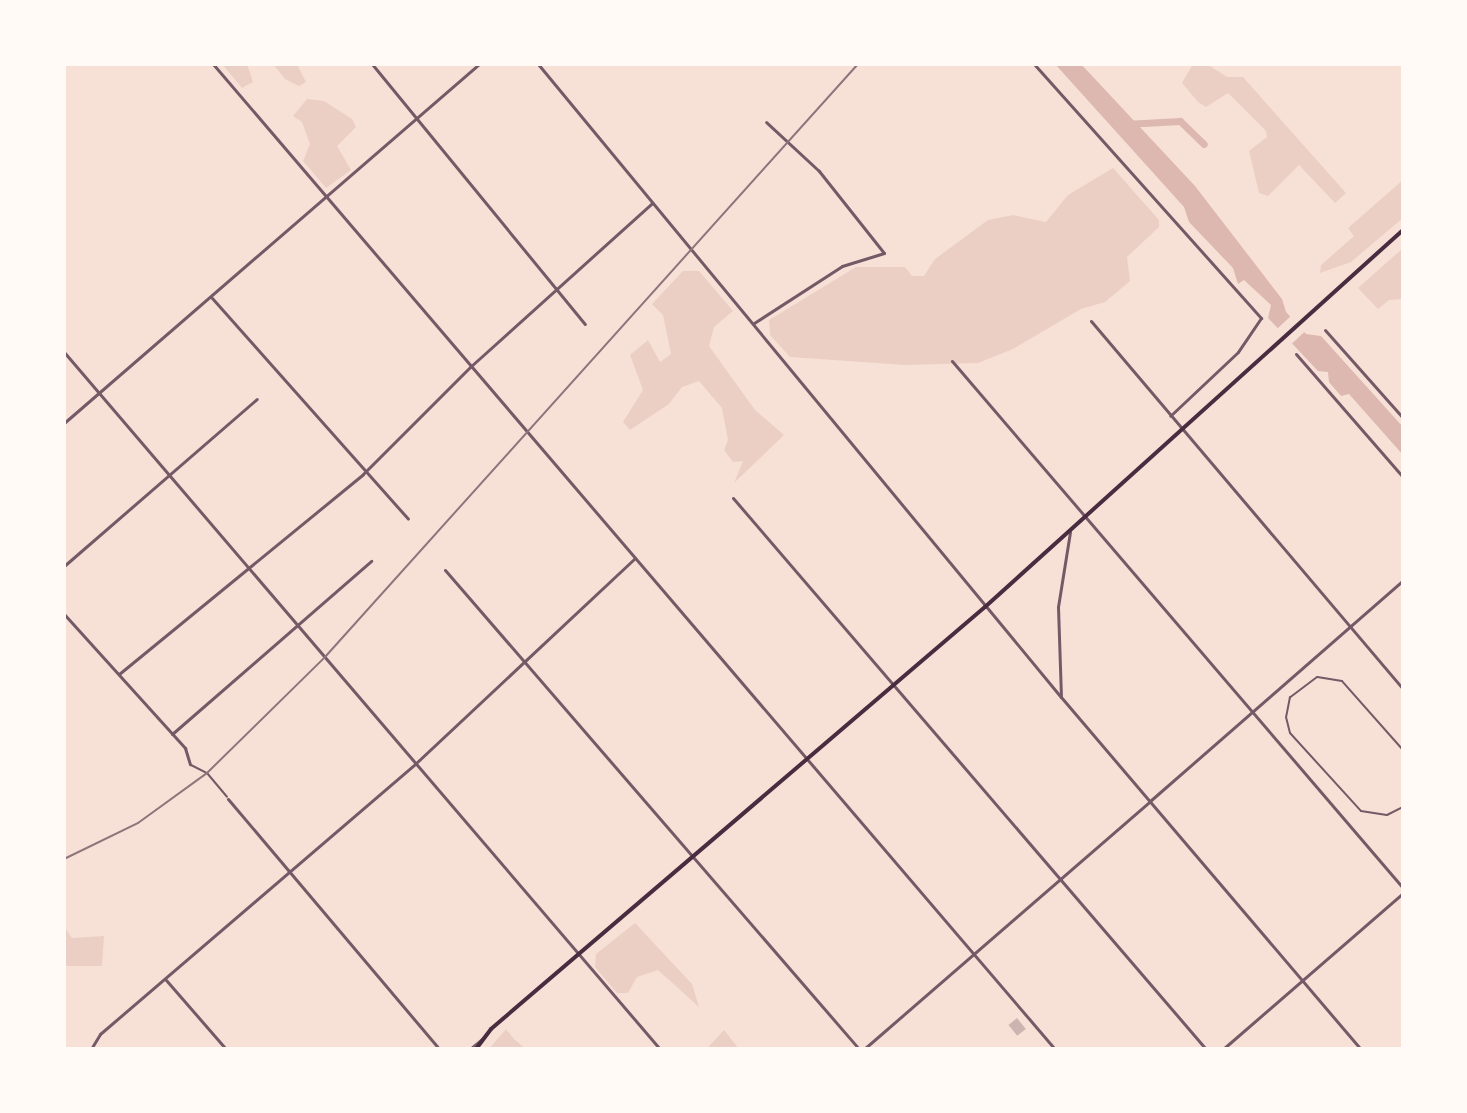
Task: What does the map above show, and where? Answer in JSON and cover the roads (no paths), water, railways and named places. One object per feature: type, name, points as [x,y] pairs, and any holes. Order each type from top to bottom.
[{"type":"highway","points":[[476,1049],[483,1038],[579,953],[985,607],[1403,230]]},
{"type":"street","points":[[213,64],[1055,1049]]},
{"type":"street","points":[[372,64],[585,324]]},
{"type":"street","points":[[64,423],[479,64]]},
{"type":"street","points":[[538,64],[1148,803],[1361,1049]]},
{"type":"street","points":[[1034,64],[1261,318],[1238,352],[1170,416]]},
{"type":"street","points":[[754,323],[842,266],[884,253],[819,171],[766,122]]},
{"type":"street","points":[[119,674],[363,474],[470,367],[557,293],[653,202]]},
{"type":"street","points":[[212,298],[363,474],[408,519]]},
{"type":"street","points":[[1091,321],[1403,689]]},
{"type":"street","points":[[1325,330],[1403,418]]},
{"type":"street","points":[[64,352],[660,1049]]},
{"type":"street","points":[[1296,354],[1403,477]]},
{"type":"street","points":[[952,361],[1403,890],[1223,1049]]},
{"type":"street","points":[[64,566],[257,399]]},
{"type":"street","points":[[733,498],[1206,1049]]},
{"type":"street","points":[[1061,697],[1058,607],[1070,531]]},
{"type":"street","points":[[91,1049],[100,1034],[416,763],[635,558]]},
{"type":"street","points":[[172,734],[371,561]]},
{"type":"street","points":[[445,570],[861,1049],[1403,580]]},
{"type":"street","points":[[64,614],[172,734],[190,764],[207,773],[439,1049]]},
{"type":"street","points":[[1403,750],[1342,681],[1317,677],[1290,697],[1286,717],[1290,733],[1361,811],[1387,815],[1403,807]]},
{"type":"street","points":[[166,980],[226,1049]]},
{"type":"street","points":[[470,1049],[483,1038]]},
{"type":"waterway","points":[[1125,124],[1180,121],[1204,144]]},
{"type":"railway","points":[[64,859],[138,823],[207,773],[325,657],[858,64]]}]
